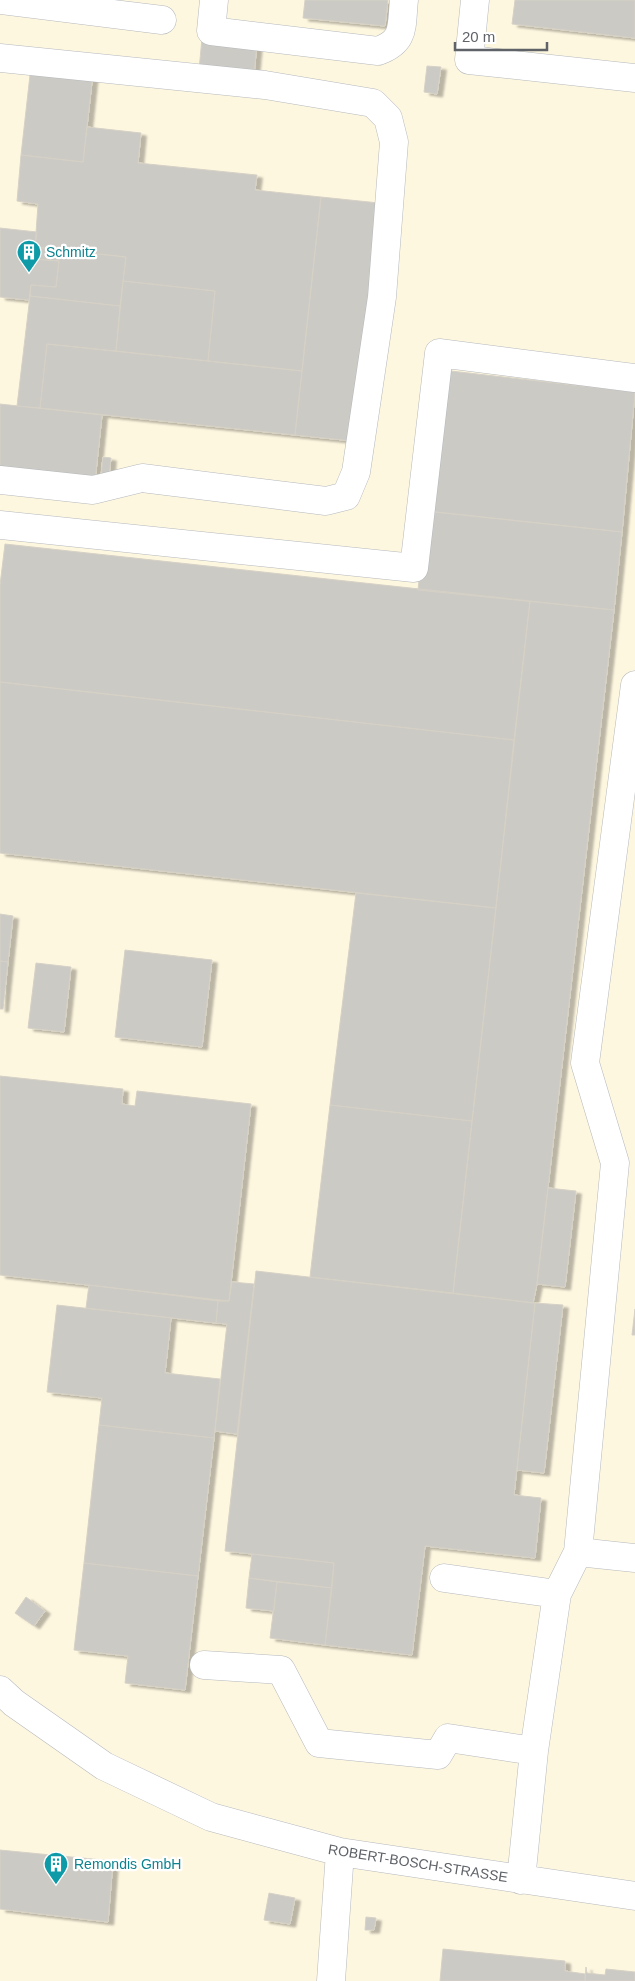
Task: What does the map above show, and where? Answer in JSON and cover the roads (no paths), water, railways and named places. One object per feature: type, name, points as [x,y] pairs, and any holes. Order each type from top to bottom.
[{"type":"street","points":[[0,0],[162,20]]},
{"type":"street","points":[[214,0],[211,31],[378,51],[392,46],[399,38],[404,0]]},
{"type":"street","points":[[475,0],[469,60],[635,78]]},
{"type":"street","points":[[0,58],[265,85],[374,103],[388,118],[394,142],[382,297],[356,472],[346,496],[326,501],[142,478],[93,490],[0,480]]},
{"type":"street","points":[[0,525],[414,568],[439,353],[635,378]]},
{"type":"street","points":[[521,1880],[534,1751],[557,1594],[578,1552],[615,1163],[585,1063],[635,685]]},
{"type":"street","points":[[578,1552],[635,1558]]},
{"type":"street","points":[[444,1578],[557,1594]]},
{"type":"street","points":[[204,1665],[280,1670],[320,1743],[438,1755],[448,1738],[534,1751]]},
{"type":"street","name":"ROBERT-BOSCH-STRASSE","points":[[0,1690],[14,1703],[104,1766],[212,1817],[340,1852],[635,1896]]},
{"type":"street","points":[[331,1981],[340,1852]]},
{"type":"place","name":"Schmitz","points":[[29,273]]},
{"type":"place","name":"Remondis GmbH","points":[[56,1885]]}]
